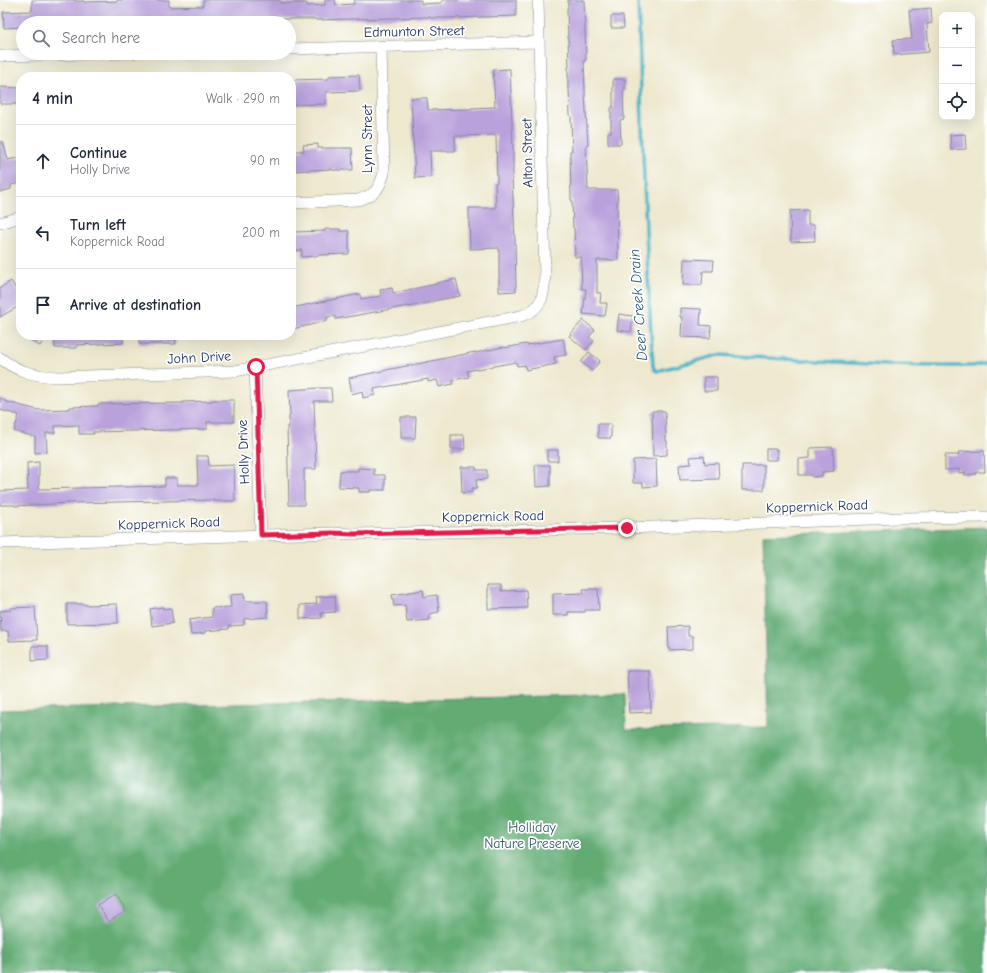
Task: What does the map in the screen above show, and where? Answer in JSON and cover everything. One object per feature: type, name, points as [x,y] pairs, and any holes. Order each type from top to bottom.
[{"type":"street","name":"Alton Street","points":[[538,0],[545,275],[544,292],[538,305]]},
{"type":"street","name":"Edmunton Street","points":[[296,49],[539,42]]},
{"type":"street","name":"Lynn Street","points":[[296,203],[358,200],[373,194],[378,188],[384,173],[381,46]]},
{"type":"street","points":[[0,56],[16,56]]},
{"type":"street","points":[[0,223],[16,218]]},
{"type":"street","name":"John Drive","points":[[0,358],[19,370],[44,376],[58,377],[234,371],[521,316],[532,311],[538,305]]},
{"type":"street","name":"Holly Drive","points":[[256,367],[261,535]]},
{"type":"street","name":"Koppernick Road","points":[[0,543],[333,533],[354,534],[645,527],[900,518],[987,517]]},
{"type":"green space","name":"Holliday Nature Preserve","points":[[987,527],[987,973],[0,973],[0,710],[625,694],[626,730],[768,727],[763,535]]},
{"type":"building","points":[[32,0],[75,0],[84,2],[169,0],[169,7],[203,6],[203,0],[280,0],[280,3],[307,3],[307,6],[325,5],[325,0],[335,0],[336,5],[354,4],[354,0],[421,0],[421,4],[442,3],[442,0],[516,0],[516,16],[316,20],[296,19],[296,16],[16,16],[16,27],[4,28],[3,12],[32,11]]},
{"type":"building","points":[[568,0],[584,0],[586,60],[584,60],[588,145],[586,145],[588,190],[617,190],[618,260],[597,260],[597,293],[601,293],[600,303],[607,303],[605,316],[583,314],[586,289],[582,289],[581,257],[575,257],[571,200],[570,151],[572,151],[571,116],[568,88]]},
{"type":"building","points":[[931,8],[932,23],[927,24],[929,52],[894,55],[893,40],[912,39],[909,10]]},
{"type":"building","points":[[611,16],[623,16],[624,28],[611,28]]},
{"type":"building","points":[[510,69],[516,291],[499,292],[499,248],[470,249],[469,221],[469,208],[496,208],[496,135],[455,136],[455,151],[430,151],[431,177],[415,178],[411,98],[427,98],[428,110],[495,107],[493,70]]},
{"type":"building","points":[[359,75],[360,91],[326,92],[326,104],[296,105],[296,80],[329,79],[329,76]]},
{"type":"building","points":[[613,79],[625,79],[625,91],[623,91],[624,119],[620,120],[621,144],[608,144],[608,132],[611,132],[611,108],[613,107]]},
{"type":"building","points":[[0,87],[16,88],[16,104],[0,104]]},
{"type":"building","points":[[965,134],[966,149],[951,150],[950,135]]},
{"type":"building","points":[[3,141],[8,160],[16,158],[16,184],[11,185],[11,189],[0,192],[0,142]]},
{"type":"building","points":[[318,144],[318,148],[352,148],[353,170],[332,169],[296,171],[296,151],[304,151],[303,145]]},
{"type":"building","points":[[808,210],[808,225],[814,225],[815,241],[791,242],[790,211]]},
{"type":"building","points":[[325,229],[340,229],[340,231],[349,231],[349,254],[302,257],[302,250],[296,251],[296,232],[325,231]]},
{"type":"building","points":[[684,259],[714,260],[713,271],[703,271],[702,285],[683,285]]},
{"type":"building","points":[[456,279],[460,296],[408,307],[336,319],[335,316],[327,317],[327,321],[296,328],[296,307],[360,294],[361,299],[381,296],[380,290],[392,288],[393,293]]},
{"type":"building","points":[[11,281],[16,289],[16,308],[0,317],[0,288]]},
{"type":"building","points":[[680,308],[701,309],[700,325],[711,326],[710,338],[681,337],[682,317],[680,317]]},
{"type":"building","points":[[619,314],[633,316],[631,332],[617,330]]},
{"type":"building","points":[[583,320],[595,330],[589,337],[594,341],[586,350],[569,336]]},
{"type":"building","points":[[563,339],[566,355],[554,357],[556,364],[526,370],[525,365],[517,366],[516,362],[467,371],[469,377],[453,380],[453,384],[439,387],[437,380],[428,382],[428,379],[374,389],[375,395],[363,398],[362,391],[352,394],[349,378],[475,352]]},
{"type":"building","points":[[30,340],[44,340],[40,346]]},
{"type":"building","points":[[55,340],[123,340],[123,343],[77,345],[77,348],[55,348]]},
{"type":"building","points":[[139,340],[176,340],[176,344],[139,344]]},
{"type":"building","points":[[589,352],[600,361],[592,371],[581,362]]},
{"type":"building","points":[[704,377],[717,377],[717,391],[704,391]]},
{"type":"building","points":[[331,388],[332,401],[314,401],[316,469],[304,469],[304,505],[289,505],[287,426],[289,426],[290,416],[289,390]]},
{"type":"building","points":[[0,398],[7,402],[38,410],[70,409],[70,407],[98,406],[98,404],[183,403],[212,400],[234,400],[234,422],[207,422],[207,429],[93,432],[94,434],[79,434],[79,425],[55,426],[55,433],[46,433],[47,452],[35,453],[35,437],[14,431],[19,415],[0,410]]},
{"type":"building","points":[[652,411],[665,411],[667,455],[653,456]]},
{"type":"building","points":[[401,417],[416,417],[415,438],[401,438]]},
{"type":"building","points":[[598,424],[611,424],[611,438],[598,438]]},
{"type":"building","points":[[451,435],[464,435],[465,449],[451,449]]},
{"type":"building","points":[[833,447],[834,471],[822,472],[822,476],[812,477],[812,475],[799,475],[799,459],[810,458],[810,448]]},
{"type":"building","points":[[766,449],[777,449],[777,460],[766,460]]},
{"type":"building","points":[[547,450],[558,450],[558,461],[547,461]]},
{"type":"building","points":[[984,451],[985,472],[976,472],[976,474],[965,475],[965,472],[959,473],[959,469],[945,470],[945,455],[959,455],[958,452]]},
{"type":"building","points":[[197,456],[208,456],[209,466],[234,465],[235,501],[213,500],[70,503],[15,506],[0,505],[0,491],[28,490],[27,463],[39,462],[39,489],[165,486],[165,478],[177,478],[177,485],[198,485]]},
{"type":"building","points":[[704,456],[705,464],[718,463],[719,479],[680,480],[679,465],[691,464],[690,457]]},
{"type":"building","points":[[656,459],[657,486],[643,487],[643,483],[633,483],[633,460]]},
{"type":"building","points":[[535,465],[550,465],[550,486],[536,487]]},
{"type":"building","points":[[742,465],[764,465],[764,490],[742,490]]},
{"type":"building","points":[[461,467],[476,467],[476,470],[487,470],[487,479],[476,480],[477,488],[472,488],[472,492],[462,493]]},
{"type":"building","points":[[358,468],[374,469],[374,475],[385,475],[385,490],[359,492],[359,488],[339,487],[340,471],[358,471]]},
{"type":"building","points":[[488,585],[501,585],[501,591],[526,590],[527,608],[488,609]]},
{"type":"building","points":[[583,589],[598,589],[599,610],[568,612],[568,615],[553,615],[553,594],[584,593]]},
{"type":"building","points":[[423,590],[424,597],[437,595],[439,612],[429,614],[430,620],[407,622],[405,605],[394,606],[392,595]]},
{"type":"building","points":[[244,594],[245,601],[267,601],[268,617],[244,619],[244,625],[229,626],[229,629],[205,631],[205,633],[191,635],[189,620],[212,617],[212,608],[231,607],[230,595]]},
{"type":"building","points":[[335,596],[336,612],[321,613],[322,618],[300,619],[300,605],[317,604],[316,597]]},
{"type":"building","points":[[67,604],[117,604],[118,623],[67,624]]},
{"type":"building","points":[[35,607],[37,640],[9,641],[8,631],[1,631],[0,611],[11,610],[11,608]]},
{"type":"building","points":[[163,607],[163,609],[171,608],[173,623],[152,626],[150,609]]},
{"type":"building","points":[[688,626],[688,636],[693,636],[693,649],[669,650],[668,627]]},
{"type":"building","points":[[32,646],[48,646],[48,660],[32,661]]},
{"type":"building","points":[[627,671],[650,671],[651,712],[629,713]]},
{"type":"building","points":[[116,894],[126,911],[108,922],[98,905]]},
{"type":"waterway","name":"Deer Creek Drain","points":[[638,0],[648,274],[653,366],[655,370],[657,371],[719,355],[885,365],[973,366],[987,363]]},
{"type":"route","points":[[256,367],[261,535],[627,528]]}]
